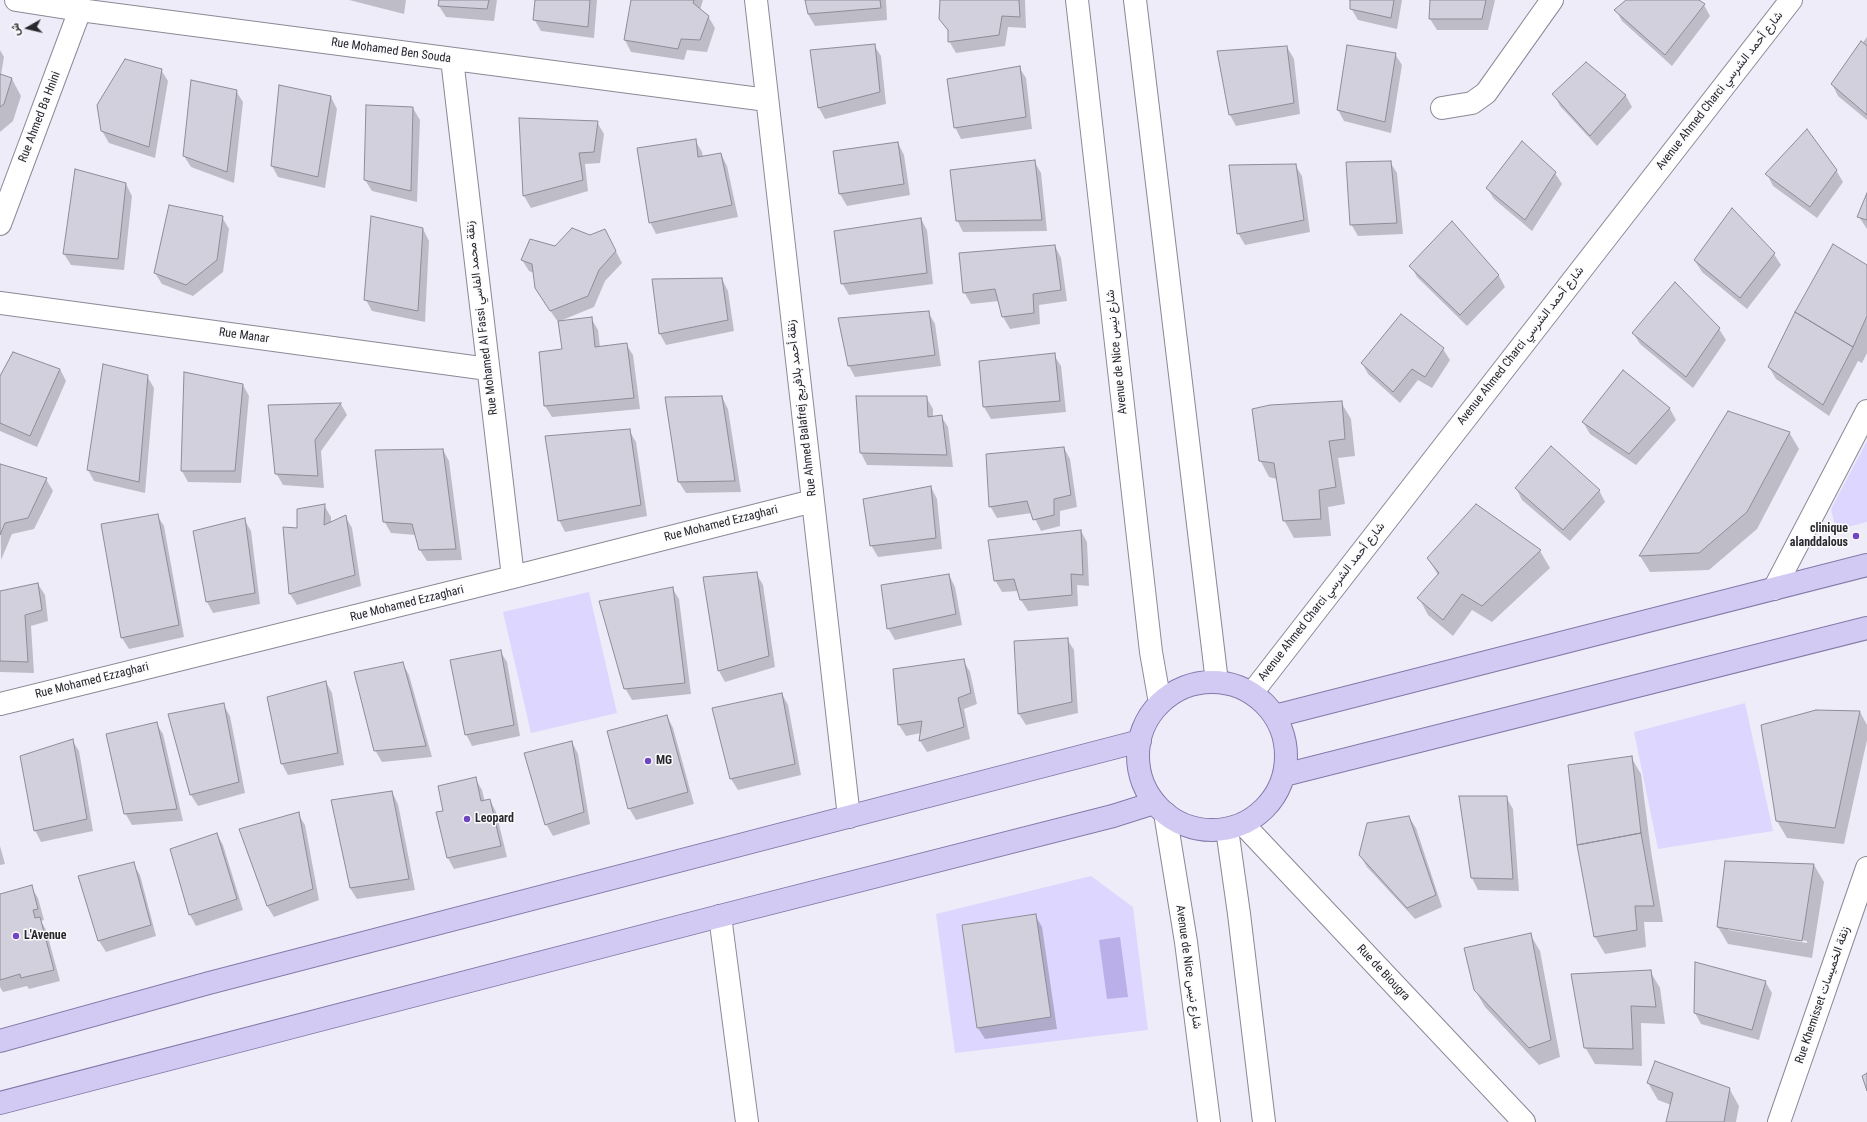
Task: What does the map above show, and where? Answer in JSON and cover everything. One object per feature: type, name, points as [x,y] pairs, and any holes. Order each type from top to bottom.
[{"type":"main road","points":[[1275,716],[1867,565]]},
{"type":"main road","points":[[1284,774],[1867,628]]},
{"type":"main road","points":[[1217,682],[1235,685],[1252,693],[1264,703],[1275,716],[1283,734],[1287,754],[1284,774],[1274,797],[1258,815],[1235,827],[1202,830],[1178,822],[1159,808],[1143,783],[1141,776],[1138,762],[1140,741],[1147,720],[1160,703],[1177,691],[1190,686],[1217,682]]},
{"type":"main road","points":[[0,1041],[210,983],[1140,741]]},
{"type":"main road","points":[[0,1103],[720,916],[1075,826],[1159,808]]},
{"type":"street","name":"Rue Mohamed Ben Souda","points":[[16,0],[80,10],[767,100]]},
{"type":"street","name":"Rue Ahmed Balafrej زنقة أحمد بلافريج","points":[[756,0],[849,817]]},
{"type":"street","name":"Avenue de Nice شارع نيس","points":[[1077,0],[1151,652],[1160,703]]},
{"type":"street","points":[[1135,0],[1217,682]]},
{"type":"street","points":[[1442,108],[1472,103],[1486,93],[1552,0]]},
{"type":"street","name":"Avenue Ahmed Charci شارع أحمد الشرسي","points":[[1252,693],[1790,0]]},
{"type":"street","name":"Rue Ahmed Ba Hnini","points":[[0,224],[80,10]]},
{"type":"street","name":"Rue Mohamed Al Fassi زنقة محمد الفاسي","points":[[452,59],[513,577]]},
{"type":"street","name":"Rue Manar","points":[[0,303],[488,369]]},
{"type":"street","points":[[1774,589],[1867,411]]},
{"type":"street","name":"Rue Mohamed Ezzaghari","points":[[0,704],[813,501]]},
{"type":"street","name":"Avenue de Nice شارع نيس","points":[[1159,808],[1186,942],[1209,1122]]},
{"type":"street","points":[[1235,827],[1239,914],[1264,1122]]},
{"type":"street","name":"Rue de Biougra","points":[[1235,827],[1524,1122]]},
{"type":"street","name":"Rue Khemisset زنقة الخميسات","points":[[1779,1122],[1867,868]]},
{"type":"street","points":[[720,916],[747,1122]]},
{"type":"shaded area","points":[[1867,441],[1867,522],[1836,530],[1831,509]]},
{"type":"shaded area","points":[[589,592],[617,713],[531,733],[503,612]]},
{"type":"shaded area","points":[[1745,703],[1773,831],[1658,849],[1634,732]]},
{"type":"shaded area","points":[[1091,876],[1133,907],[1148,1030],[955,1053],[936,914]],"holes":[[[1036,914],[1051,1017],[977,1028],[962,925]]]},
{"type":"shaded area","points":[[1120,937],[1128,997],[1107,999],[1099,940]]},
{"type":"building","points":[[439,0],[489,0],[487,9],[438,6]]},
{"type":"building","points":[[535,0],[590,0],[588,27],[533,20]]},
{"type":"building","points":[[631,0],[694,0],[693,3],[709,16],[700,40],[681,39],[678,49],[624,40]]},
{"type":"building","points":[[805,0],[880,0],[881,8],[808,14]]},
{"type":"building","points":[[940,0],[1019,0],[1020,17],[1002,16],[999,35],[948,42],[948,30],[939,19]]},
{"type":"building","points":[[1350,0],[1394,0],[1391,18],[1350,9]]},
{"type":"building","points":[[1430,0],[1486,0],[1482,19],[1429,19]]},
{"type":"building","points":[[1626,0],[1699,0],[1705,4],[1665,55],[1614,10]]},
{"type":"building","points":[[1861,41],[1867,46],[1867,115],[1831,84]]},
{"type":"building","points":[[875,44],[880,92],[818,108],[810,50]]},
{"type":"building","points":[[1347,45],[1396,53],[1385,122],[1337,110]]},
{"type":"building","points":[[1287,46],[1294,103],[1229,115],[1217,51]]},
{"type":"building","points":[[125,59],[162,69],[149,147],[101,131],[97,105]]},
{"type":"building","points":[[1586,62],[1626,95],[1590,136],[1552,94]]},
{"type":"building","points":[[1020,66],[1026,117],[954,128],[947,79]]},
{"type":"building","points":[[0,74],[12,78],[4,104],[0,107]]},
{"type":"building","points":[[191,80],[237,90],[227,172],[183,156]]},
{"type":"building","points":[[279,85],[331,96],[318,177],[271,166]]},
{"type":"building","points":[[366,105],[413,107],[411,191],[364,180]]},
{"type":"building","points":[[519,118],[598,121],[594,152],[579,153],[583,180],[523,196]]},
{"type":"building","points":[[1807,129],[1837,170],[1810,207],[1765,174]]},
{"type":"building","points":[[696,139],[698,157],[721,153],[732,205],[649,223],[637,148]]},
{"type":"building","points":[[1522,141],[1556,172],[1525,220],[1486,188]]},
{"type":"building","points":[[898,142],[904,184],[839,194],[833,151]]},
{"type":"building","points":[[1035,160],[1042,220],[956,221],[950,170]]},
{"type":"building","points":[[1391,161],[1397,223],[1350,225],[1346,162]]},
{"type":"building","points":[[1296,164],[1304,220],[1237,234],[1229,165]]},
{"type":"building","points":[[75,169],[126,183],[118,259],[63,254]]},
{"type":"building","points":[[1867,193],[1867,220],[1857,217]]},
{"type":"building","points":[[169,205],[223,216],[217,260],[186,285],[154,273]]},
{"type":"building","points":[[1732,208],[1775,253],[1740,298],[1694,260]]},
{"type":"building","points":[[371,216],[423,228],[418,311],[364,300]]},
{"type":"building","points":[[921,218],[927,273],[841,284],[834,231]]},
{"type":"building","points":[[1452,221],[1499,275],[1460,315],[1409,266]]},
{"type":"building","points":[[572,228],[590,235],[605,229],[616,251],[599,270],[588,296],[550,311],[535,288],[532,264],[521,260],[530,239],[555,246]]},
{"type":"building","points":[[1833,244],[1867,265],[1867,316],[1853,347],[1795,312]]},
{"type":"building","points":[[1055,245],[1061,290],[1033,294],[1034,313],[1002,317],[995,289],[963,293],[959,253]]},
{"type":"building","points":[[722,278],[728,320],[659,334],[652,279]]},
{"type":"building","points":[[1675,282],[1720,328],[1686,377],[1632,333]]},
{"type":"building","points":[[929,311],[935,355],[848,366],[838,318]]},
{"type":"building","points":[[1795,312],[1853,347],[1823,405],[1768,367]]},
{"type":"building","points":[[1401,314],[1444,348],[1425,377],[1412,369],[1393,392],[1361,363]]},
{"type":"building","points":[[592,317],[595,347],[627,343],[634,398],[544,406],[539,352],[562,349],[558,321]]},
{"type":"building","points":[[13,352],[60,369],[30,436],[0,423],[0,376]]},
{"type":"building","points":[[1055,353],[1060,401],[983,407],[979,361]]},
{"type":"building","points":[[103,364],[148,375],[139,482],[87,470]]},
{"type":"building","points":[[1623,370],[1670,408],[1629,454],[1582,422]]},
{"type":"building","points":[[184,372],[243,384],[235,471],[181,471]]},
{"type":"building","points":[[722,396],[735,481],[678,482],[665,397]]},
{"type":"building","points":[[856,396],[927,396],[928,417],[942,415],[947,455],[860,453]]},
{"type":"building","points":[[1342,401],[1345,439],[1329,441],[1336,487],[1319,490],[1321,519],[1283,521],[1274,463],[1259,461],[1252,409],[1270,405]]},
{"type":"building","points":[[341,403],[315,440],[318,476],[275,474],[268,405]]},
{"type":"building","points":[[1728,411],[1790,432],[1747,512],[1699,553],[1639,556]]},
{"type":"building","points":[[630,429],[641,505],[558,521],[545,436]]},
{"type":"building","points":[[1551,446],[1600,490],[1563,530],[1515,488]]},
{"type":"building","points":[[1064,447],[1071,495],[1054,499],[1054,515],[1033,520],[1027,501],[989,507],[986,454]]},
{"type":"building","points":[[443,449],[456,549],[419,550],[412,524],[383,522],[375,450]]},
{"type":"building","points":[[0,464],[47,478],[28,518],[5,523],[0,535]]},
{"type":"building","points":[[931,486],[936,538],[870,546],[863,499]]},
{"type":"building","points":[[325,504],[324,525],[346,515],[355,575],[289,594],[283,527],[297,528],[297,509]]},
{"type":"building","points":[[1476,504],[1541,550],[1482,606],[1462,594],[1443,620],[1417,598],[1439,573],[1427,558]]},
{"type":"building","points":[[158,514],[179,625],[121,638],[101,524]]},
{"type":"building","points":[[245,518],[255,593],[206,602],[193,531]]},
{"type":"building","points":[[1081,530],[1083,575],[1071,574],[1072,595],[1020,600],[1014,579],[994,581],[988,540]]},
{"type":"building","points":[[757,572],[769,656],[718,671],[703,577]]},
{"type":"building","points":[[949,574],[956,614],[887,629],[881,585]]},
{"type":"building","points":[[38,583],[42,610],[25,615],[28,662],[0,661],[0,591]]},
{"type":"building","points":[[673,587],[685,683],[624,689],[599,601]]},
{"type":"building","points":[[1068,638],[1072,702],[1018,714],[1014,641]]},
{"type":"building","points":[[501,650],[514,725],[465,735],[450,660]]},
{"type":"building","points":[[964,659],[971,693],[958,698],[964,727],[919,741],[922,721],[898,725],[893,669]]},
{"type":"building","points":[[403,662],[426,746],[374,751],[354,672]]},
{"type":"building","points":[[326,681],[338,753],[281,764],[267,697]]},
{"type":"building","points":[[782,693],[795,764],[730,779],[712,708]]},
{"type":"building","points":[[224,703],[239,782],[190,795],[168,714]]},
{"type":"building","points":[[1816,710],[1860,711],[1835,828],[1776,821],[1761,725]]},
{"type":"building","points":[[667,715],[688,792],[628,809],[607,731]]},
{"type":"building","points":[[157,722],[177,809],[124,814],[106,734]]},
{"type":"building","points":[[73,739],[87,819],[34,831],[20,756]]},
{"type":"building","points":[[572,741],[584,812],[545,825],[524,753]]},
{"type":"building","points":[[1632,756],[1641,833],[1577,845],[1568,765]]},
{"type":"building","points":[[476,777],[481,801],[490,799],[501,846],[447,858],[436,812],[443,811],[438,786]]},
{"type":"building","points":[[392,791],[409,879],[350,888],[331,800]]},
{"type":"building","points":[[1459,796],[1507,796],[1513,879],[1471,878]]},
{"type":"building","points":[[299,812],[313,889],[267,906],[239,829]]},
{"type":"building","points":[[1409,816],[1436,895],[1407,908],[1359,855],[1367,823]]},
{"type":"building","points":[[217,833],[237,899],[189,915],[170,849]]},
{"type":"building","points":[[1641,833],[1654,906],[1635,906],[1637,930],[1594,937],[1577,845]]},
{"type":"building","points":[[1725,861],[1814,864],[1802,941],[1717,927]]},
{"type":"building","points":[[134,862],[151,925],[98,941],[78,876]]},
{"type":"building","points":[[32,885],[38,909],[33,910],[35,918],[40,917],[54,970],[21,978],[20,974],[0,980],[0,894]]},
{"type":"building","points":[[1036,914],[1051,1017],[977,1028],[962,925]]},
{"type":"building","points":[[1531,933],[1551,1040],[1529,1048],[1474,990],[1464,948]]},
{"type":"building","points":[[1695,962],[1766,981],[1752,1030],[1694,1013]]},
{"type":"building","points":[[1651,970],[1656,1007],[1631,1006],[1633,1049],[1584,1048],[1571,974]]},
{"type":"building","points":[[1655,1061],[1730,1088],[1724,1122],[1666,1122],[1673,1093],[1647,1083]]},
{"type":"building","points":[[1867,1073],[1867,1091],[1862,1076]]},
{"type":"place","name":"clinique alanddalous","points":[[1856,536]]},
{"type":"place","name":"MG","points":[[648,761]]},
{"type":"place","name":"Leopard","points":[[467,819]]},
{"type":"place","name":"L'Avenue","points":[[16,936]]}]
